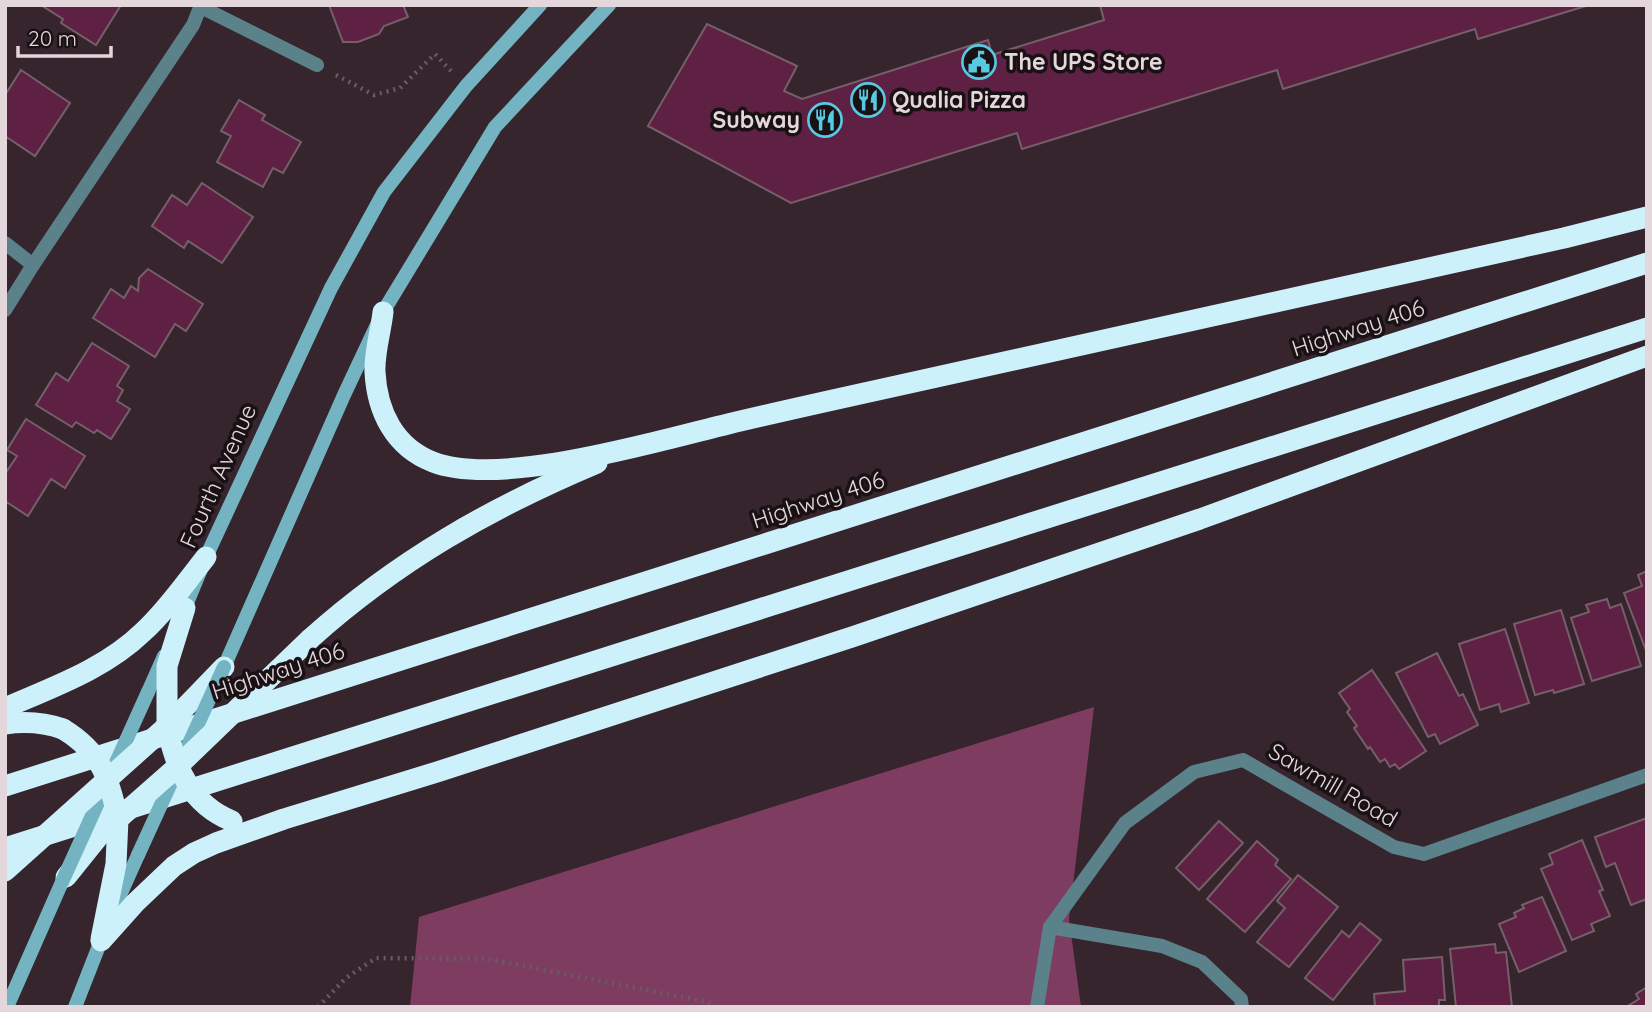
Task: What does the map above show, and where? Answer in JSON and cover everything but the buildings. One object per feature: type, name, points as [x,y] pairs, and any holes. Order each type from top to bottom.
[{"type":"highway","points":[[383,312],[375,369],[383,415],[391,430],[419,456],[436,463],[487,469],[557,462],[635,447],[1647,217]]},
{"type":"highway","name":"Highway 406","points":[[5,786],[1647,263]]},
{"type":"highway","points":[[5,848],[1647,328]]},
{"type":"highway","points":[[100,941],[159,880],[194,853],[284,819],[787,658],[1200,519],[1647,356]]},
{"type":"highway","points":[[62,882],[82,855],[118,819],[310,639],[370,589],[467,524],[549,483],[635,447]]},
{"type":"highway","points":[[5,708],[68,681],[127,646],[144,632],[168,605],[206,557]]},
{"type":"highway","points":[[185,608],[157,693],[177,766],[197,799],[217,815],[232,821],[257,824],[284,819]]},
{"type":"highway","points":[[5,871],[167,726],[223,667]]},
{"type":"highway","points":[[5,724],[46,723],[63,729],[88,747],[108,779],[118,819],[116,864],[100,941]]},
{"type":"main road","name":"Fourth Avenue","points":[[185,608],[331,288],[384,192],[466,86],[540,5]]},
{"type":"main road","points":[[75,1007],[100,941],[177,766],[383,312],[495,127],[609,5]]},
{"type":"main road","points":[[7,1007],[108,779],[157,693]]},
{"type":"street","points":[[5,310],[193,24],[201,6],[317,65]]},
{"type":"street","points":[[5,243],[33,265]]},
{"type":"street","name":"Sawmill Road","points":[[1037,1007],[1050,927],[1125,822],[1194,772],[1243,760],[1394,847],[1424,855],[1647,775]]},
{"type":"street","points":[[1050,927],[1162,946],[1202,962],[1241,999],[1242,1007]]},
{"type":"path","points":[[317,65],[373,95],[400,88],[435,54],[466,86]]},
{"type":"path","points":[[318,1007],[346,978],[376,958],[488,958],[708,1002],[715,1007]]},
{"type":"shaded area","points":[[1094,707],[1069,919],[1081,1007],[410,1007],[419,917]]},
{"type":"place","name":"The UPS Store","points":[[979,62]]},
{"type":"place","name":"Qualia Pizza","points":[[868,100]]},
{"type":"place","name":"Subway","points":[[825,120]]}]
